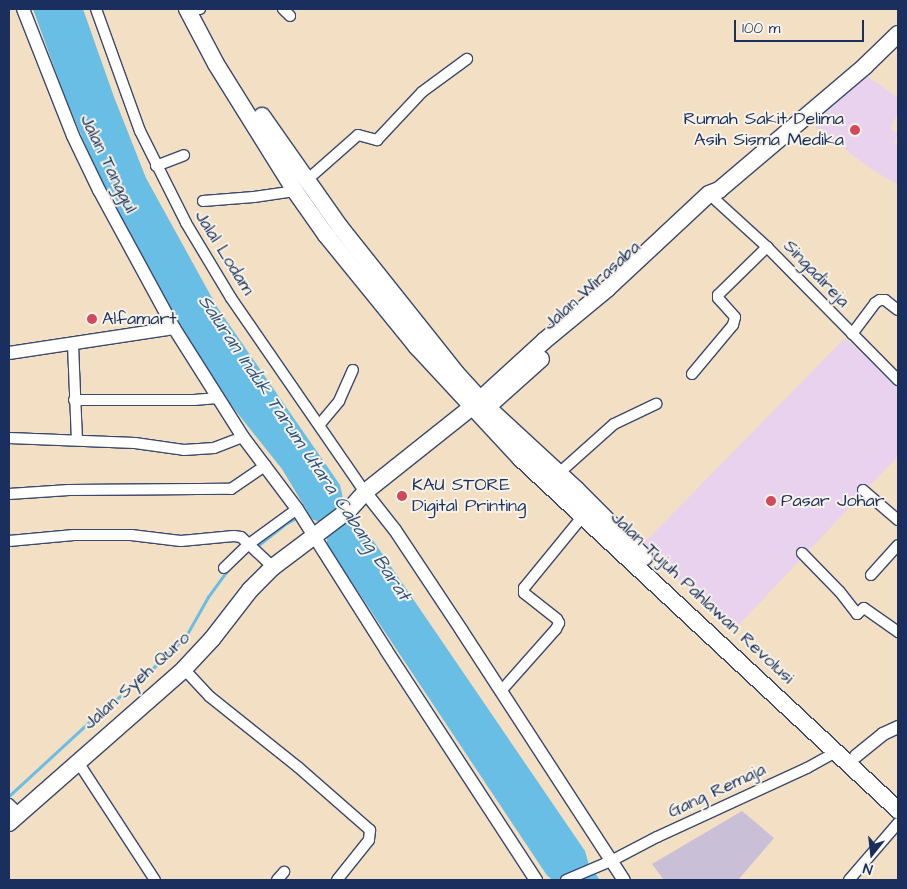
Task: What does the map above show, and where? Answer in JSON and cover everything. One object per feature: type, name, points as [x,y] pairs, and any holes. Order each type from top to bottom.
[{"type":"main road","points":[[187,9],[216,64],[301,185],[340,227],[456,373],[480,407]]},
{"type":"main road","points":[[199,9],[223,58],[301,185]]},
{"type":"main road","name":"Jalan Wirasaba","points":[[480,407],[626,271],[865,66],[898,34]]},
{"type":"main road","name":"Jalan Tujuh Pahlawan Revolusi","points":[[480,407],[558,474],[898,796]]},
{"type":"main road","name":"Jalan Tujuh Pahlawan Revolusi","points":[[480,407],[520,458],[724,645],[898,810]]},
{"type":"main road","name":"Jalan Syeh Quro","points":[[12,812],[78,762],[184,669],[212,640],[250,590],[273,567],[416,461],[480,407]]},
{"type":"street","name":"Jalan Tanggul","points":[[23,9],[73,136],[99,190],[174,328],[244,437],[315,534],[536,880]]},
{"type":"street","name":"Jalal Lodam","points":[[96,9],[140,131],[156,166],[204,256],[368,495]]},
{"type":"street","points":[[203,201],[254,197],[301,185],[358,135],[377,140],[422,92],[467,59]]},
{"type":"street","points":[[156,166],[184,155]]},
{"type":"street","name":"Singadireja","points":[[714,195],[898,380]]},
{"type":"street","points":[[692,374],[733,325],[735,316],[718,298],[718,295],[767,247]]},
{"type":"street","points":[[852,334],[880,300],[885,300],[898,310]]},
{"type":"street","points":[[9,353],[73,345],[174,328]]},
{"type":"street","points":[[73,345],[77,440]]},
{"type":"street","points":[[320,424],[339,401],[353,370]]},
{"type":"street","points":[[74,400],[194,400],[218,398]]},
{"type":"street","points":[[558,474],[614,424],[656,404]]},
{"type":"street","points":[[9,438],[135,443],[184,450],[214,448],[244,437]]},
{"type":"street","points":[[9,494],[69,490],[231,489],[266,465]]},
{"type":"street","points":[[863,490],[898,520]]},
{"type":"street","points":[[368,495],[395,530],[624,880]]},
{"type":"street","points":[[224,568],[299,513]]},
{"type":"street","points":[[501,691],[556,629],[559,623],[557,618],[524,593],[524,588],[583,516]]},
{"type":"street","points":[[9,541],[27,537],[130,535],[181,542],[234,536],[241,537],[273,567]]},
{"type":"street","points":[[871,575],[898,545]]},
{"type":"street","points":[[802,553],[840,592],[857,614],[864,608],[898,632]]},
{"type":"street","points":[[184,669],[209,696],[298,767],[370,830],[369,840],[337,880]]},
{"type":"street","points":[[856,756],[882,734],[898,727]]},
{"type":"street","name":"Gang Remaja","points":[[566,880],[612,861],[657,837],[807,768],[836,752]]},
{"type":"street","points":[[78,762],[154,880]]},
{"type":"street","points":[[854,879],[898,823]]},
{"type":"shaded area","name":"Rumah Sakit Delima Asih Sisma Medika","points":[[863,73],[898,98],[898,113],[890,129],[898,133],[894,142],[898,146],[898,185],[871,169],[807,120]]},
{"type":"shaded area","name":"Pasar Johar","points":[[845,338],[898,385],[898,456],[734,630],[641,546]]},
{"type":"shaded area","points":[[742,811],[774,838],[738,880],[664,880],[652,864]]},
{"type":"water","name":"Saluran Induk Tarum Utara Cabang Barat","points":[[33,9],[83,9],[114,97],[146,178],[217,307],[340,485],[344,503],[353,521],[368,533],[585,851],[589,865],[600,880],[552,880],[546,874],[327,545],[327,538],[319,522],[312,519],[282,469],[223,395],[177,325],[102,185],[63,92]]},
{"type":"waterway","points":[[256,547],[287,523],[298,517]]},
{"type":"waterway","points":[[9,796],[88,723],[149,672],[186,636],[208,597],[227,571]]},
{"type":"place","name":"Rumah Sakit Delima Asih Sisma Medika","points":[[855,130]]},
{"type":"place","name":"Alfamart","points":[[92,319]]},
{"type":"place","name":"KAU STORE Digital Printing","points":[[402,496]]},
{"type":"place","name":"Pasar Johar","points":[[771,501]]}]
